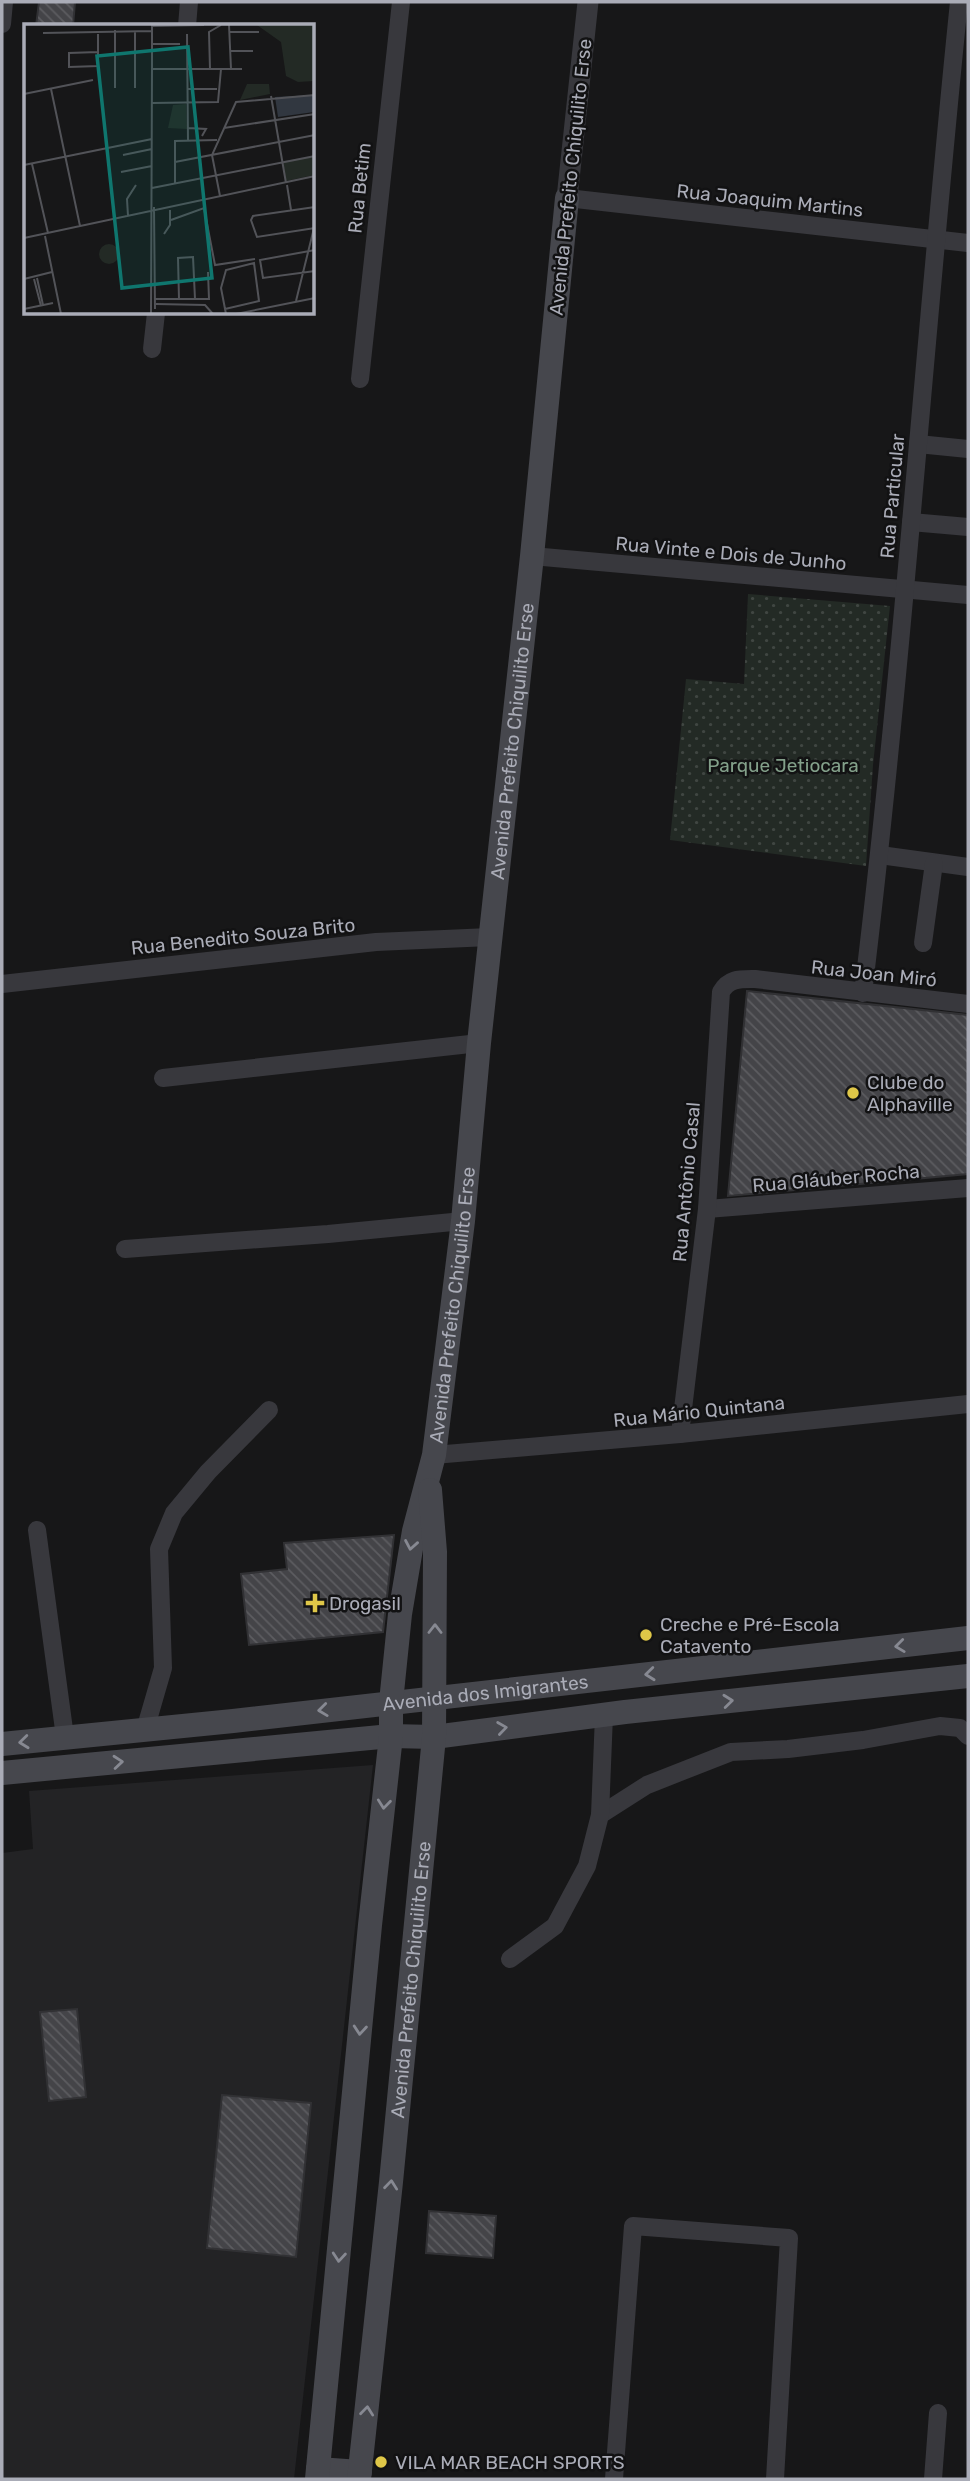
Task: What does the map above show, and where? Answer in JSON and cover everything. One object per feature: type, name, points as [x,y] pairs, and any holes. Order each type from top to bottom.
[{"type":"main road","name":"Avenida Prefeito Chiquilito Erse","points":[[391,1736],[391,1702],[407,1566],[431,1467],[463,1221],[567,198]]},
{"type":"main road","name":"Avenida Prefeito Chiquilito Erse","points":[[360,2475],[393,2168],[434,1737],[435,1552],[431,1467]]},
{"type":"main road","name":"Avenida dos Imigrantes","points":[[2,1744],[968,1638]]},
{"type":"main road","name":"Avenida dos Imigrantes","points":[[2,1773],[391,1736],[434,1737],[604,1715],[968,1676]]},
{"type":"main road","points":[[360,2475],[318,2474],[391,1736]]},
{"type":"main road","points":[[65,1737],[81,1750],[71,1767]]},
{"type":"street","points":[[2,24],[4,2]]},
{"type":"street","points":[[187,24],[190,2]]},
{"type":"street","name":"Rua Betim","points":[[360,379],[401,2]]},
{"type":"street","name":"Avenida Prefeito Chiquilito Erse","points":[[567,198],[588,2]]},
{"type":"street","name":"Rua Particular","points":[[863,993],[880,855],[959,2]]},
{"type":"street","name":"Rua Joaquim Martins","points":[[567,198],[968,243]]},
{"type":"street","points":[[152,349],[156,315]]},
{"type":"street","points":[[918,444],[968,449]]},
{"type":"street","points":[[911,522],[968,527]]},
{"type":"street","name":"Rua Vinte e Dois de Junho","points":[[532,556],[968,595]]},
{"type":"street","points":[[880,855],[968,867]]},
{"type":"street","points":[[923,943],[934,863]]},
{"type":"street","name":"Rua Benedito Souza Brito","points":[[2,984],[376,942],[490,937]]},
{"type":"street","name":"Rua Antônio Casal","points":[[680,1434],[707,1209],[721,992],[731,980],[755,979],[774,982]]},
{"type":"street","name":"Rua Joan Miró","points":[[774,982],[968,1004]]},
{"type":"street","points":[[163,1078],[479,1043]]},
{"type":"street","name":"Rua Gláuber Rocha","points":[[707,1209],[968,1188]]},
{"type":"street","points":[[125,1249],[463,1221]]},
{"type":"street","name":"Rua Mário Quintana","points":[[431,1467],[680,1434],[968,1404]]},
{"type":"street","points":[[145,1730],[163,1668],[159,1549],[174,1513],[208,1472],[269,1410]]},
{"type":"street","points":[[37,1530],[65,1737]]},
{"type":"street","points":[[510,1959],[555,1926],[587,1866],[600,1815],[604,1715]]},
{"type":"street","points":[[600,1815],[647,1785],[731,1752],[788,1749],[863,1740],[940,1726],[960,1728],[968,1736]]},
{"type":"street","points":[[614,2479],[633,2226],[789,2238],[775,2479]]},
{"type":"street","points":[[933,2479],[938,2413]]},
{"type":"shaded area","points":[[373,1765],[294,2479],[2,2479],[2,1853],[33,1849],[29,1791]]},
{"type":"green space","name":"Parque Jetiocara","points":[[748,594],[890,606],[873,765],[866,866],[670,840],[686,679],[744,684]]},
{"type":"building","points":[[39,2],[75,2],[73,24],[36,24]]},
{"type":"building","name":"Clube do Alphaville","points":[[747,991],[968,1015],[968,1174],[728,1196]]},
{"type":"building","name":"Drogasil","points":[[394,1535],[383,1632],[249,1645],[241,1574],[287,1569],[284,1543]]},
{"type":"building","points":[[77,2009],[86,2097],[49,2101],[40,2012]]},
{"type":"building","points":[[222,2095],[311,2103],[296,2257],[207,2248]]},
{"type":"building","points":[[429,2211],[496,2216],[493,2258],[426,2253]]},
{"type":"place","name":"Clube do Alphaville","points":[[853,1093]]},
{"type":"place","name":"Drogasil","points":[[315,1603]]},
{"type":"place","name":"Creche e Pré-Escola Catavento","points":[[646,1635]]},
{"type":"place","name":"VILA MAR BEACH SPORTS","points":[[381,2462]]}]
